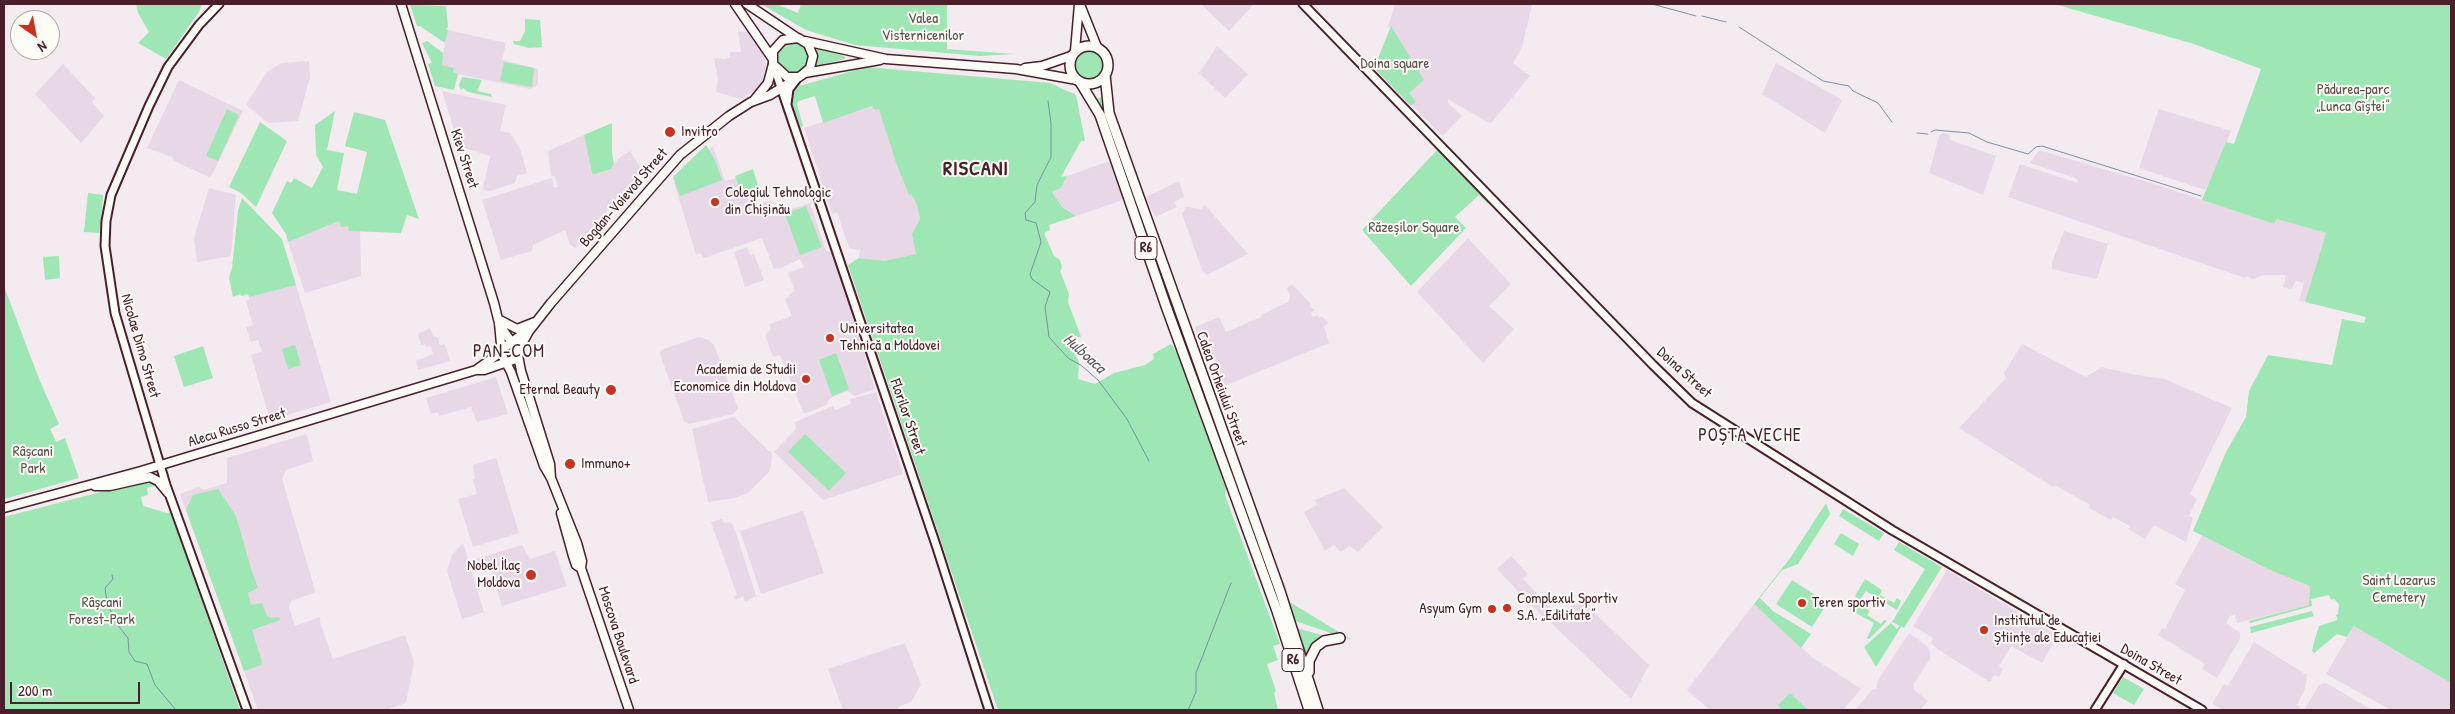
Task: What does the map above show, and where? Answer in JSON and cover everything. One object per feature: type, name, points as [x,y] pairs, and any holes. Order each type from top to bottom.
[{"type":"highway","points":[[1073,53],[1085,46],[1097,47]]},
{"type":"highway","name":"R6","points":[[1097,47],[1107,58],[1108,68],[1105,75]]},
{"type":"highway","name":"R6","points":[[1073,53],[1069,66],[1078,81]]},
{"type":"highway","points":[[1078,81],[1094,84],[1105,75]]},
{"type":"highway","name":"Calea Orheiului Street","points":[[1105,75],[1109,113],[1212,416],[1309,690],[1318,710]]},
{"type":"highway","name":"Calea Orheiului Street","points":[[1078,81],[1100,115],[1212,416],[1244,490],[1280,591],[1309,690],[1309,710]]},
{"type":"highway","points":[[1309,690],[1308,665],[1312,654],[1324,641],[1340,638]]},
{"type":"main road","name":"Nicolae Dimo Street","points":[[219,4],[199,25],[168,67],[111,194],[105,237],[115,313],[168,493],[247,710]]},
{"type":"main road","name":"Kiev Street","points":[[401,4],[506,352]]},
{"type":"main road","points":[[735,4],[773,61],[787,77],[802,75]]},
{"type":"main road","points":[[747,4],[800,39],[811,50],[813,56],[810,68],[789,89],[787,104]]},
{"type":"main road","points":[[1079,4],[1097,47]]},
{"type":"main road","points":[[1016,69],[1042,66],[1073,53],[1079,4]]},
{"type":"main road","name":"Doina Street","points":[[1303,4],[1687,399],[1892,530],[2202,710]]},
{"type":"main road","points":[[773,61],[777,44],[783,40],[800,39],[886,59],[1016,69],[1078,81]]},
{"type":"main road","name":"Bogdan-Voievod Street","points":[[751,102],[770,95],[802,75],[845,64],[886,59]]},
{"type":"main road","name":"Florilor Street","points":[[773,61],[780,89],[787,104],[955,602],[989,710]]},
{"type":"main road","name":"Bogdan-Voievod Street","points":[[534,325],[515,358],[506,352],[534,325],[676,160],[710,130],[751,102],[765,87],[773,61]]},
{"type":"main road","points":[[770,95],[780,96],[787,104]]},
{"type":"main road","name":"Kiev Street","points":[[498,321],[506,352]]},
{"type":"main road","points":[[498,321],[517,328],[534,325]]},
{"type":"main road","name":"Alecu Russo Street","points":[[4,508],[160,465],[480,370],[506,352]]},
{"type":"main road","name":"Moscova Boulevard","points":[[506,352],[511,372],[544,466],[551,478],[576,543],[582,561],[581,568],[628,710]]},
{"type":"main road","name":"Moscova Boulevard","points":[[517,353],[550,464],[551,478]]},
{"type":"main road","points":[[480,370],[502,368],[511,372]]},
{"type":"main road","points":[[88,485],[110,486],[150,477],[158,481],[168,493]]},
{"type":"main road","points":[[2095,710],[2124,664]]},
{"type":"shaded area","points":[[1201,4],[1254,4],[1229,31]]},
{"type":"shaded area","points":[[1395,4],[1532,5],[1522,47],[1513,63],[1530,76],[1491,123],[1448,99],[1448,103],[1462,116],[1442,136],[1412,105],[1416,101],[1409,93],[1391,27],[1388,27]]},
{"type":"shaded area","points":[[448,30],[506,43],[502,60],[538,69],[538,85],[530,89],[453,73],[441,64]]},
{"type":"shaded area","points":[[738,31],[749,32],[762,51],[766,66],[761,86],[741,99],[716,92],[718,79],[714,58],[725,59],[730,57],[730,52],[741,52]]},
{"type":"shaded area","points":[[1217,46],[1248,74],[1225,98],[1199,73]]},
{"type":"shaded area","points":[[309,61],[310,77],[298,121],[268,123],[246,105],[267,72],[281,63]]},
{"type":"shaded area","points":[[1776,63],[1842,100],[1825,133],[1762,94]]},
{"type":"shaded area","points":[[63,64],[95,98],[92,102],[104,116],[81,143],[35,94]]},
{"type":"shaded area","points":[[179,80],[243,111],[212,175],[209,177],[174,161],[172,157],[147,148]]},
{"type":"shaded area","points":[[442,91],[506,105],[500,131],[510,133],[521,151],[527,173],[517,176],[515,183],[490,191],[483,189],[490,156],[459,146]]},
{"type":"shaded area","points":[[872,106],[880,110],[896,163],[909,194],[911,193],[917,205],[920,219],[912,234],[917,254],[885,261],[859,258],[860,249],[849,248],[837,212],[832,214],[804,128]]},
{"type":"shaded area","points":[[2159,109],[2231,131],[2212,178],[2205,190],[2139,168]]},
{"type":"shaded area","points":[[1943,133],[1949,135],[1950,140],[1996,156],[1983,195],[1929,173],[1939,136]]},
{"type":"shaded area","points":[[584,135],[592,173],[611,169],[619,158],[630,151],[642,170],[575,248],[570,244],[565,230],[533,245],[532,251],[501,260],[482,200],[552,178],[554,188],[558,187],[555,176],[551,176],[548,151]]},
{"type":"shaded area","points":[[713,146],[725,181],[752,174],[748,196],[752,207],[771,200],[777,214],[810,203],[826,251],[833,253],[875,389],[855,396],[847,391],[830,398],[826,405],[804,414],[780,355],[773,357],[765,335],[771,329],[770,324],[792,316],[785,299],[795,290],[788,273],[804,267],[800,259],[781,268],[774,269],[762,238],[704,258],[700,253],[696,254],[674,183]]},
{"type":"shaded area","points":[[2039,150],[2154,184],[2274,224],[2277,219],[2326,233],[2305,302],[2299,301],[2304,283],[2296,281],[2291,289],[2283,287],[2286,275],[2263,275],[2253,279],[2246,276],[2245,278],[2008,197],[2020,164],[2077,183],[2078,179],[2030,163]]},
{"type":"shaded area","points":[[1110,161],[1124,197],[1120,201],[1076,216],[1062,207],[1052,192],[1061,188],[1067,176]]},
{"type":"shaded area","points":[[1179,181],[1184,197],[1174,202],[1177,207],[1155,217],[1146,197]]},
{"type":"shaded area","points":[[209,188],[236,195],[231,256],[197,262],[194,238]]},
{"type":"shaded area","points":[[1205,205],[1248,254],[1207,275],[1202,270],[1182,214],[1186,207],[1201,209]]},
{"type":"shaded area","points":[[339,221],[348,226],[349,231],[360,230],[361,276],[305,293],[288,242]]},
{"type":"shaded area","points":[[2064,231],[2108,244],[2097,279],[2052,269],[2052,262]]},
{"type":"shaded area","points":[[1468,238],[1511,284],[1489,306],[1514,329],[1483,363],[1417,292]]},
{"type":"shaded area","points":[[747,247],[750,255],[754,254],[764,280],[745,287],[734,252]]},
{"type":"shaded area","points":[[1292,284],[1311,304],[1310,306],[1314,310],[1311,313],[1313,317],[1318,315],[1319,318],[1322,316],[1328,323],[1324,327],[1329,343],[1219,388],[1195,327],[1219,317],[1226,332],[1261,317],[1261,315],[1288,302],[1290,297],[1287,288]]},
{"type":"shaded area","points":[[296,285],[331,402],[270,420],[251,355],[262,351],[258,340],[251,342],[246,327],[253,325],[246,301],[249,300],[249,297]]},
{"type":"shaded area","points":[[430,328],[433,336],[438,338],[440,345],[445,344],[450,361],[418,370],[416,361],[433,354],[431,346],[421,345],[418,334]]},
{"type":"shaded area","points":[[699,337],[709,340],[714,345],[738,408],[733,414],[689,424],[684,421],[660,354],[661,350]]},
{"type":"shaded area","points":[[2022,344],[2086,377],[2102,367],[2164,379],[2232,408],[2190,494],[2197,499],[2189,516],[2193,518],[2186,542],[2154,525],[2145,539],[2128,529],[2130,526],[2113,517],[2111,520],[2089,508],[2090,505],[2055,485],[2053,487],[1959,428],[2006,378],[2004,373]]},
{"type":"shaded area","points":[[496,377],[508,414],[477,422],[471,407],[439,416],[438,412],[431,414],[426,398]]},
{"type":"shaded area","points":[[876,392],[903,474],[823,500],[774,452],[796,429],[795,422],[833,406],[835,410],[851,404],[850,399]]},
{"type":"shaded area","points":[[734,417],[772,454],[770,471],[748,493],[735,498],[708,502],[692,429]]},
{"type":"shaded area","points":[[307,434],[313,461],[286,470],[282,479],[315,590],[314,593],[291,601],[289,607],[295,626],[320,617],[333,659],[405,635],[414,662],[406,703],[384,710],[258,710],[180,494],[199,487],[203,490],[227,483],[227,458]]},
{"type":"shaded area","points":[[496,458],[519,533],[473,547],[458,499],[477,494],[473,479],[475,479],[473,465]]},
{"type":"shaded area","points":[[1344,488],[1383,527],[1358,552],[1349,546],[1341,552],[1334,545],[1325,551],[1304,512],[1317,505],[1315,500]]},
{"type":"shaded area","points":[[803,511],[824,573],[761,594],[740,531]]},
{"type":"shaded area","points":[[722,519],[724,523],[729,522],[732,524],[736,533],[756,596],[745,602],[743,596],[736,600],[734,596],[737,595],[711,522]]},
{"type":"shaded area","points":[[2202,536],[2270,570],[2310,586],[2309,605],[2237,623],[2235,614],[2230,616],[2226,623],[2240,633],[2240,639],[2217,678],[2202,669],[2205,664],[2158,635],[2162,628],[2165,629],[2185,590],[2175,584]]},
{"type":"shaded area","points":[[463,543],[484,612],[462,619],[447,571],[452,555]]},
{"type":"shaded area","points":[[522,545],[530,559],[555,551],[567,586],[502,606],[490,568],[479,571],[476,559]]},
{"type":"shaded area","points":[[1511,556],[1528,574],[1523,579],[1552,609],[1543,617],[1497,569]]},
{"type":"shaded area","name":"Institutul de Științe ale Educației","points":[[1947,570],[2055,634],[2056,639],[2042,663],[2011,646],[1999,666],[2003,669],[1999,677],[1994,675],[1990,682],[1939,650],[1931,643],[1933,638],[1913,626]]},
{"type":"shaded area","points":[[1582,601],[1649,665],[1631,699],[1551,623],[1564,610]]},
{"type":"shaded area","points":[[1754,604],[1813,658],[1861,689],[1843,710],[1710,710],[1687,690]]},
{"type":"shaded area","points":[[2354,626],[2451,683],[2451,710],[2391,710],[2326,674]]},
{"type":"shaded area","points":[[1909,633],[1928,647],[1930,652],[1930,659],[1914,683],[1914,690],[1928,701],[1920,710],[1855,710],[1872,690],[1877,689],[1877,682]]},
{"type":"shaded area","points":[[2254,642],[2307,675],[2305,689],[2297,705],[2300,707],[2298,710],[2224,710],[2212,704],[2224,684],[2228,686]]},
{"type":"shaded area","points":[[905,643],[921,685],[911,702],[898,707],[899,710],[843,710],[828,669]]},
{"type":"shaded area","points":[[2326,683],[2372,710],[2304,710],[2319,685]]},
{"type":"green space","points":[[136,4],[202,4],[199,12],[166,59],[138,43],[149,32],[138,13]]},
{"type":"green space","name":"Valea Visternicenilor","points":[[761,4],[776,4],[798,13],[801,4],[947,4],[947,49],[1014,54],[980,56],[855,45],[806,30]]},
{"type":"green space","points":[[2054,4],[2451,4],[2451,683],[2354,626],[2347,637],[2337,634],[2314,653],[2312,651],[2319,626],[2337,620],[2336,615],[2338,614],[2339,604],[2334,599],[2331,600],[2329,595],[2311,599],[2312,606],[2250,623],[2249,621],[2309,605],[2310,586],[2270,570],[2193,531],[2226,452],[2246,417],[2249,391],[2268,355],[2332,365],[2342,319],[2364,323],[2366,317],[2305,302],[2326,233],[2277,219],[2274,224],[2202,200],[2226,142],[2234,144],[2261,69],[2194,44]]},
{"type":"green space","points":[[410,5],[446,6],[448,27],[446,29],[448,30],[445,43],[420,26],[417,26]]},
{"type":"green space","points":[[525,19],[540,20],[542,47],[529,48],[514,44],[513,41],[520,41],[525,31]]},
{"type":"green space","name":"Doina square","points":[[1391,26],[1424,80],[1409,93],[1416,101],[1411,106],[1374,68]]},
{"type":"green space","points":[[427,41],[443,53],[442,65],[454,68],[453,72],[458,74],[454,90],[435,86],[428,64],[432,63],[422,43]]},
{"type":"green space","points":[[793,42],[799,43],[807,51],[807,63],[799,71],[793,72],[787,71],[779,63],[778,57],[779,51],[787,43]]},
{"type":"green space","points":[[817,48],[844,56],[845,59],[816,66]]},
{"type":"green space","points":[[1089,50],[1100,54],[1104,65],[1100,76],[1089,80],[1078,76],[1074,65],[1078,54]]},
{"type":"green space","points":[[504,62],[534,68],[532,87],[500,81]]},
{"type":"green space","points":[[867,67],[1050,83],[1076,95],[1085,141],[1081,141],[1061,177],[1067,176],[1061,188],[1052,192],[1062,207],[1076,216],[1049,225],[1050,230],[1044,233],[1054,256],[1060,260],[1062,268],[1060,271],[1069,294],[1068,302],[1081,337],[1068,339],[1079,362],[1078,379],[1095,384],[1114,373],[1145,365],[1154,359],[1153,354],[1171,344],[1174,348],[1184,367],[1226,488],[1225,495],[1280,644],[1273,646],[1278,660],[1267,664],[1276,691],[1274,693],[1278,710],[998,710],[848,265],[859,258],[885,261],[916,254],[912,234],[920,219],[917,205],[911,194],[909,195],[896,163],[879,109],[875,110],[872,106],[823,123],[815,96],[799,101],[797,104],[803,126],[801,128],[791,101],[793,93],[799,86]]},
{"type":"green space","points":[[462,77],[482,80],[477,91],[491,94],[492,97],[468,92],[463,88],[461,90],[459,86]]},
{"type":"green space","points":[[1102,97],[1103,105],[1182,331],[1180,332],[1104,113],[1096,99]]},
{"type":"green space","points":[[227,109],[239,115],[218,161],[206,156]]},
{"type":"green space","points":[[335,111],[327,150],[344,153],[337,190],[357,194],[367,152],[345,146],[354,112],[385,120],[419,219],[407,215],[401,233],[349,231],[348,226],[341,227],[339,221],[288,242],[286,234],[272,213],[287,181],[291,183],[294,178],[312,188],[323,167],[316,155],[315,125]]},
{"type":"green space","points":[[260,122],[287,141],[256,207],[241,193],[229,187]]},
{"type":"green space","points":[[612,123],[614,164],[611,169],[595,174],[592,173],[584,135]]},
{"type":"green space","points":[[706,145],[715,160],[722,180],[680,196],[673,177]]},
{"type":"green space","name":"Răzeșilor Square","points":[[1438,149],[1489,202],[1488,204],[1479,195],[1455,217],[1466,228],[1411,286],[1362,230]]},
{"type":"green space","points":[[753,169],[760,192],[743,198],[735,176]]},
{"type":"green space","points":[[88,193],[103,195],[100,233],[84,232]]},
{"type":"green space","points":[[242,198],[282,239],[296,285],[249,297],[248,294],[241,296],[240,294],[233,297],[229,278],[232,268],[238,211]]},
{"type":"green space","points":[[806,206],[822,247],[800,255],[785,214]]},
{"type":"green space","points":[[59,256],[60,278],[45,280],[43,257]]},
{"type":"green space","name":"Râșcani Park","points":[[4,286],[39,379],[59,424],[50,429],[56,442],[65,438],[79,478],[4,499]]},
{"type":"green space","points":[[295,345],[301,365],[288,369],[282,349]]},
{"type":"green space","points":[[203,346],[213,378],[184,387],[174,356]]},
{"type":"green space","points":[[836,353],[849,389],[832,396],[819,360]]},
{"type":"green space","points":[[805,434],[846,473],[829,491],[788,452]]},
{"type":"green space","name":"Râșcani Forest-Park","points":[[147,480],[157,485],[147,488],[148,495],[141,497],[143,506],[167,513],[171,512],[240,710],[4,710],[4,517]]},
{"type":"green space","points":[[218,489],[236,516],[258,588],[248,593],[251,605],[262,603],[267,616],[271,618],[279,617],[280,620],[252,630],[262,662],[261,665],[244,671],[186,510],[193,495]]},
{"type":"green space","points":[[1826,503],[1830,514],[1798,564],[1782,570],[1760,598],[1773,611],[1811,634],[1801,648],[1754,604],[1791,557]]},
{"type":"green space","points":[[1843,509],[1884,533],[1879,541],[1839,516]]},
{"type":"green space","points":[[1841,533],[1859,544],[1853,556],[1834,544]]},
{"type":"green space","points":[[1899,542],[1942,567],[1904,628],[1892,622],[1925,569],[1894,550]]},
{"type":"green space","points":[[1865,579],[1882,590],[1880,595],[1894,603],[1897,598],[1901,601],[1897,610],[1866,591],[1860,600],[1855,596]]},
{"type":"green space","name":"Teren sportiv","points":[[1792,580],[1827,604],[1812,627],[1776,604]]},
{"type":"green space","points":[[1288,601],[1352,640],[1295,621]]},
{"type":"green space","points":[[1854,601],[1870,611],[1867,615],[1881,624],[1884,620],[1887,621],[1869,639],[1867,638],[1874,623],[1849,609]]},
{"type":"green space","points":[[2312,611],[2314,616],[2251,633],[2250,627]]},
{"type":"green space","points":[[1891,623],[1897,629],[1899,626],[1901,627],[1876,667],[1864,647]]},
{"type":"green space","points":[[1297,628],[1328,637],[1307,660]]},
{"type":"green space","points":[[2123,677],[2144,689],[2134,705],[2113,693]]},
{"type":"green space","points":[[1790,693],[1808,710],[1783,710],[1778,705]]},
{"type":"waterway","points":[[1652,4],[1696,16]]},
{"type":"waterway","points":[[1702,16],[1726,22]]},
{"type":"waterway","points":[[1739,27],[1823,81],[1849,86],[1853,91],[1878,103],[1892,122]]},
{"type":"waterway","name":"Hulboaca","points":[[1048,101],[1051,123],[1051,157],[1037,185],[1035,202],[1025,213],[1026,220],[1036,223],[1041,242],[1030,274],[1032,279],[1050,292],[1045,307],[1049,337],[1068,358],[1082,366],[1098,380],[1127,419],[1149,461]]},
{"type":"waterway","points":[[1931,132],[1935,130],[1969,133],[1987,142],[2028,154],[2036,147],[2042,146],[2201,196]]},
{"type":"waterway","points":[[1917,133],[1928,134]]},
{"type":"waterway","points":[[112,575],[113,579],[105,588],[107,602],[116,623],[128,638],[129,652],[135,661],[147,664],[155,685],[176,710]]},
{"type":"waterway","points":[[1188,710],[1196,692],[1196,673],[1231,583]]},
{"type":"place","name":"Invitro","points":[[670,132]]},
{"type":"place","name":"Colegiul Tehnologic din Chișinău","points":[[715,202]]},
{"type":"place","name":"Universitatea Tehnică a Moldovei","points":[[830,338]]},
{"type":"place","name":"Academia de Studii Economice din Moldova","points":[[806,379]]},
{"type":"place","name":"Eternal Beauty","points":[[611,390]]},
{"type":"place","name":"Immuno+","points":[[570,464]]},
{"type":"place","name":"Nobel İlaç Moldova","points":[[531,575]]},
{"type":"place","name":"Teren sportiv","points":[[1802,603]]},
{"type":"place","name":"Complexul Sportiv S.A. „Edilitate”","points":[[1507,608]]},
{"type":"place","name":"Asyum Gym","points":[[1492,609]]},
{"type":"place","name":"Institutul de Științe ale Educației","points":[[1984,630]]},
{"type":"district","name":"RISCANI","points":[[976,170]]},
{"type":"district","name":"PAN-COM","points":[[509,352]]},
{"type":"district","name":"POȘTA VECHE","points":[[1750,436]]},
{"type":"park label","name":"Pădurea-parc „Lunca Gîștei”","points":[[2353,98]]},
{"type":"park label","name":"Saint Lazarus Cemetery","points":[[2399,590]]}]
